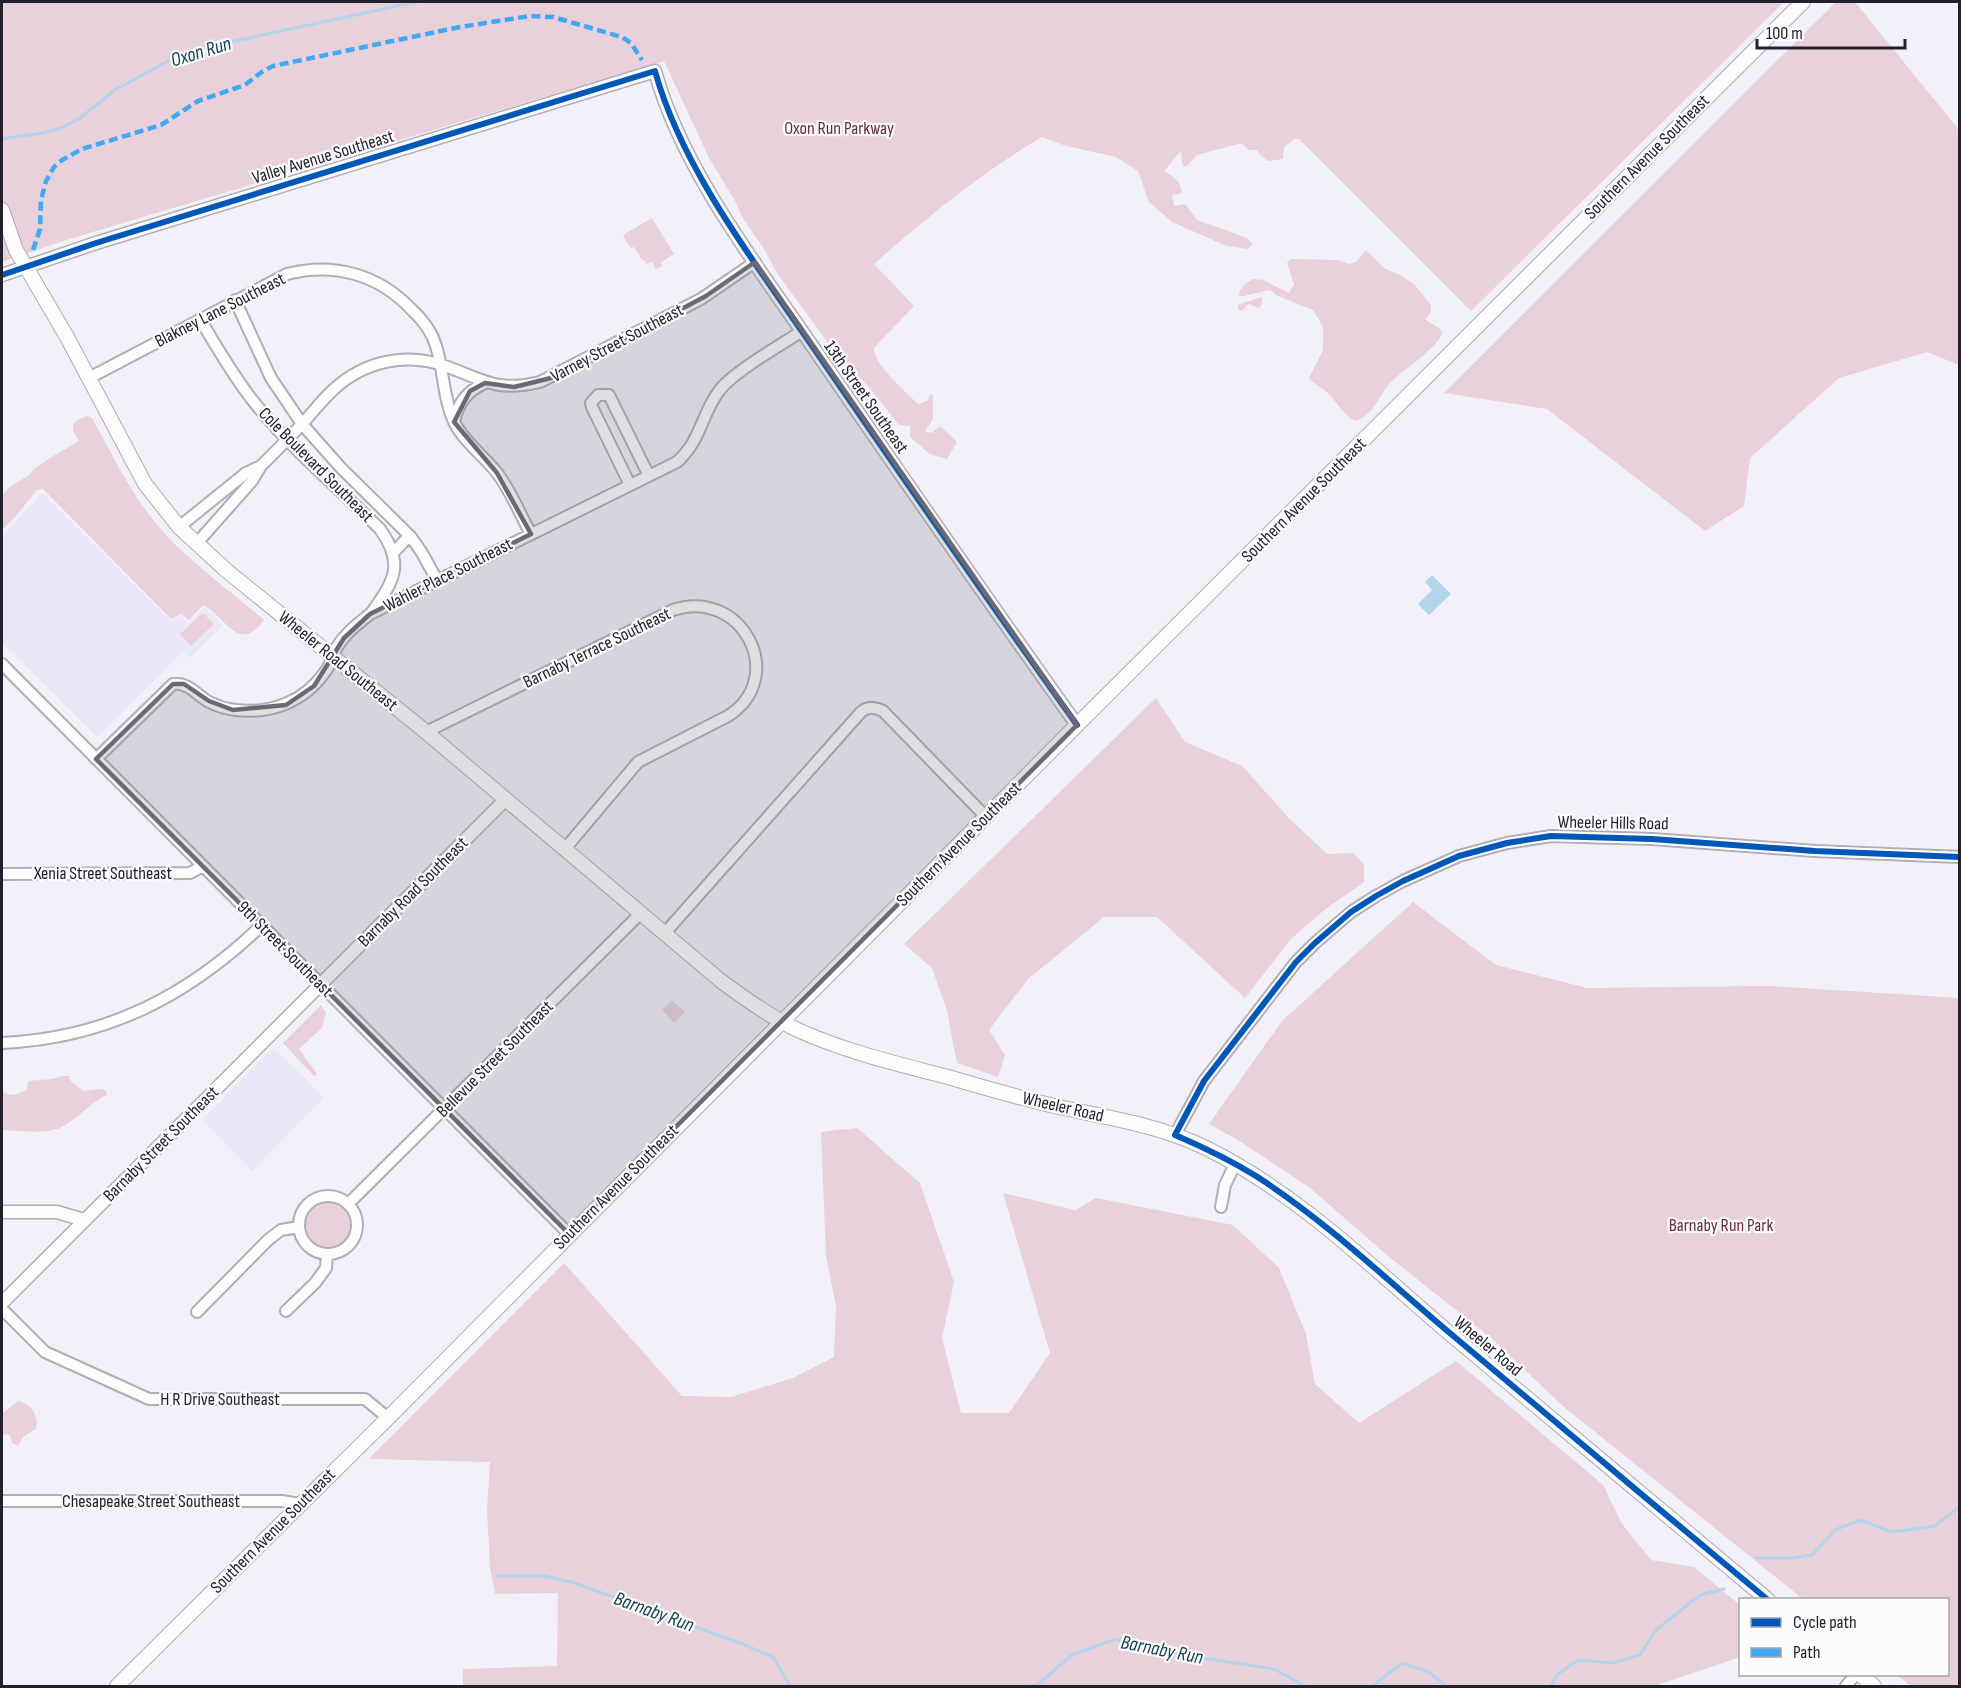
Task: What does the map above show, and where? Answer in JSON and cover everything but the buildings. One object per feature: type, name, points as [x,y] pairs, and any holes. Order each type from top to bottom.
[{"type":"main road","name":"Southern Avenue Southeast","points":[[117,1686],[388,1418],[1077,725],[1803,2]]},
{"type":"main road","name":"Wheeler Road Southeast","points":[[2,210],[16,250],[67,337],[145,484],[179,527],[227,571],[426,732],[721,981],[782,1021]]},
{"type":"main road","name":"Wheeler Road","points":[[782,1021],[827,1042],[872,1056],[1041,1103],[1139,1124],[1175,1135],[1235,1164],[1281,1194],[1342,1242],[1633,1489],[1767,1598]]},
{"type":"main road","points":[[1860,1676],[1874,1686]]},
{"type":"street","name":"13th Street Southeast","points":[[655,71],[691,159],[755,262],[1077,725]]},
{"type":"street","name":"Valley Avenue Southeast","points":[[2,275],[655,71]]},
{"type":"street","name":"Varney Street Southeast","points":[[197,543],[252,481],[261,466],[338,386],[365,368],[382,362],[418,360],[441,364],[485,383],[514,387],[551,378],[706,296],[755,262]]},
{"type":"street","name":"Blakney Lane Southeast","points":[[89,378],[267,283],[299,271],[326,268],[355,273],[380,283],[401,298],[418,315],[430,332],[436,345],[447,402],[454,422],[468,442],[497,473],[531,534]]},
{"type":"street","name":"Cole Boulevard Southeast","points":[[235,300],[271,378],[302,424],[343,470],[409,536],[422,553],[437,580]]},
{"type":"street","name":"Cole Boulevard Southeast","points":[[200,319],[228,367],[251,399],[288,439],[380,529],[391,544],[393,553]]},
{"type":"street","name":"Wahler Place Southeast","points":[[96,759],[173,684],[184,684],[222,707],[244,711],[266,710],[286,705],[307,691],[327,670],[344,638],[370,614],[677,462],[688,452],[698,436],[720,390],[734,377],[802,331]]},
{"type":"street","points":[[454,422],[459,404],[470,391],[485,383]]},
{"type":"street","points":[[630,485],[592,407],[591,403],[598,395],[609,395],[649,476]]},
{"type":"street","name":"Varney Street Southeast","points":[[179,527],[246,472],[261,466]]},
{"type":"street","points":[[333,483],[343,470]]},
{"type":"street","points":[[370,614],[394,577],[393,553],[409,536]]},
{"type":"street","name":"Barnaby Terrace Southeast","points":[[426,732],[673,610],[689,606],[707,607],[734,619],[749,637],[756,660],[753,682],[740,706],[728,716],[638,762],[564,850]]},
{"type":"street","name":"9th Street Southeast","points":[[2,664],[569,1234]]},
{"type":"street","points":[[664,934],[862,711],[868,708],[883,711],[986,817]]},
{"type":"street","name":"Barnaby Road Southeast","points":[[320,984],[505,800]]},
{"type":"street","name":"Wheeler Hills Road","points":[[1175,1135],[1204,1081],[1296,962],[1315,943],[1351,912],[1376,896],[1412,876],[1459,856],[1507,843],[1551,836],[1652,839],[1774,848],[1959,857]]},
{"type":"street","name":"Xenia Street Southeast","points":[[2,874],[190,873],[203,867]]},
{"type":"street","name":"Bellevue Street Southeast","points":[[348,1204],[640,914]]},
{"type":"street","points":[[2,1043],[33,1041],[75,1034],[135,1014],[192,983],[224,960],[262,926]]},
{"type":"street","name":"Barnaby Street Southeast","points":[[2,1303],[320,984]]},
{"type":"street","points":[[1221,1207],[1225,1185],[1235,1164]]},
{"type":"street","points":[[334,1197],[348,1204],[357,1219],[354,1238],[342,1250],[327,1254],[314,1250],[308,1245],[299,1227],[303,1211],[316,1199],[334,1197]]},
{"type":"street","points":[[2,1212],[57,1212],[84,1221]]},
{"type":"street","points":[[197,1312],[268,1240],[281,1230],[299,1227]]},
{"type":"street","points":[[286,1311],[326,1269],[327,1254]]},
{"type":"street","name":"H R Drive Southeast","points":[[2,1310],[45,1352],[149,1399],[365,1399],[388,1418]]},
{"type":"street","name":"Chesapeake Street Southeast","points":[[2,1501],[282,1501],[300,1504]]},
{"type":"highlighted area","points":[[755,262],[1077,725],[569,1234],[96,759],[173,684],[184,684],[209,701],[233,710],[286,705],[314,686],[344,638],[370,614],[531,534],[497,473],[454,422],[470,391],[485,383],[514,387],[551,378],[706,296]]},
{"type":"shaded area","points":[[42,493],[172,622],[179,615],[189,623],[205,607],[223,625],[190,658],[183,652],[97,737],[2,643],[2,535]]},
{"type":"shaded area","points":[[274,1048],[324,1098],[252,1171],[202,1120]]},
{"type":"green space","name":"Oxon Run Parkway","points":[[2,2],[1784,2],[1471,311],[1299,139],[1294,139],[1284,147],[1283,159],[1268,161],[1257,150],[1249,150],[1243,144],[1238,144],[1197,155],[1187,166],[1183,166],[1181,151],[1164,171],[1176,179],[1180,185],[1182,193],[1172,195],[1174,206],[1185,204],[1197,220],[1247,238],[1253,244],[1247,249],[1224,245],[1172,222],[1149,202],[1138,171],[1116,157],[1066,146],[1042,137],[955,196],[874,264],[914,306],[874,348],[875,355],[891,378],[918,404],[927,401],[930,395],[933,395],[933,419],[925,431],[931,433],[940,426],[957,442],[947,459],[930,454],[910,437],[910,426],[899,425],[869,387],[839,358],[777,273],[709,158],[664,61],[66,240],[2,262]]},
{"type":"green space","points":[[1836,2],[1855,2],[1959,130],[1959,365],[1927,352],[1839,378],[1750,458],[1744,506],[1705,531],[1547,409],[1444,393]]},
{"type":"green space","points":[[652,218],[674,254],[661,262],[663,266],[656,269],[652,262],[647,264],[642,260],[634,247],[630,248],[623,235]]},
{"type":"green space","points":[[1366,250],[1384,268],[1415,285],[1431,305],[1427,321],[1439,328],[1442,333],[1433,347],[1386,388],[1370,412],[1355,421],[1328,393],[1309,378],[1323,350],[1323,327],[1313,310],[1278,296],[1270,290],[1239,296],[1243,286],[1253,279],[1263,280],[1289,293],[1294,284],[1287,263],[1291,259],[1338,260],[1349,264],[1356,262]]},
{"type":"green space","points":[[1262,297],[1262,304],[1259,308],[1248,304],[1242,311],[1238,310],[1238,305]]},
{"type":"green space","points":[[88,416],[92,418],[128,484],[166,535],[193,561],[264,620],[255,630],[247,634],[240,634],[203,605],[189,620],[181,614],[171,619],[43,489],[37,490],[2,530],[2,496],[9,487],[28,476],[35,468],[79,441],[73,430],[73,424]]},
{"type":"green space","points":[[203,613],[214,624],[191,646],[180,634]]},
{"type":"green space","points":[[1156,698],[1185,742],[1242,766],[1289,818],[1327,854],[1353,853],[1364,865],[1364,882],[1323,911],[1291,939],[1245,998],[1157,917],[1104,917],[1028,979],[989,1030],[1005,1055],[998,1077],[957,1063],[947,1011],[932,968],[904,944]]},
{"type":"green space","name":"Barnaby Run Park","points":[[1413,902],[1496,965],[1587,988],[1769,986],[1959,998],[1959,1686],[1911,1686],[1897,1676],[1949,1676],[1949,1598],[1802,1598],[1564,1407],[1491,1338],[1388,1256],[1309,1187],[1241,1142],[1209,1124],[1282,1021]]},
{"type":"green space","points":[[672,1000],[685,1012],[674,1023],[662,1010]]},
{"type":"green space","points":[[321,1005],[326,1013],[322,1028],[299,1049],[317,1074],[314,1076],[283,1043]]},
{"type":"green space","points":[[69,1076],[71,1081],[83,1091],[102,1089],[107,1095],[57,1129],[41,1132],[2,1130],[2,1092],[16,1094],[27,1089],[28,1081]]},
{"type":"green space","points":[[857,1128],[920,1183],[954,1282],[942,1338],[961,1413],[1009,1413],[1050,1353],[1003,1193],[1075,1210],[1096,1198],[1233,1225],[1279,1268],[1306,1334],[1315,1384],[1359,1423],[1456,1361],[1603,1485],[1622,1524],[1651,1560],[1694,1567],[1739,1604],[1739,1657],[1654,1686],[463,1686],[463,1669],[557,1666],[558,1593],[495,1594],[490,1567],[487,1510],[490,1462],[369,1459],[564,1263],[682,1396],[731,1397],[793,1378],[834,1357],[836,1306],[826,1256],[821,1132]]},
{"type":"green space","points":[[328,1203],[337,1204],[344,1209],[349,1216],[349,1234],[344,1241],[337,1246],[328,1247],[319,1246],[312,1241],[307,1234],[306,1225],[307,1216],[312,1209],[319,1204]]},
{"type":"green space","points":[[18,1401],[31,1408],[37,1424],[36,1429],[24,1436],[18,1446],[12,1443],[10,1435],[2,1434],[2,1414]]},
{"type":"water","points":[[1432,575],[1451,594],[1429,615],[1418,604],[1432,590],[1425,582]]},
{"type":"waterway","name":"Oxon Run","points":[[2,139],[61,128],[79,119],[115,90],[170,60],[216,45],[416,2]]},
{"type":"waterway","name":"Barnaby Run","points":[[1757,1558],[1792,1558],[1812,1555],[1835,1530],[1860,1520],[1892,1532],[1935,1526],[1960,1506]]},
{"type":"waterway","name":"Barnaby Run","points":[[498,1576],[544,1576],[575,1583],[740,1643],[773,1657],[790,1686]]},
{"type":"waterway","name":"Barnaby Run","points":[[1551,1686],[1558,1674],[1578,1660],[1613,1663],[1640,1655],[1655,1631],[1700,1595],[1724,1589]]},
{"type":"waterway","name":"Barnaby Run","points":[[1028,1686],[1037,1685],[1072,1655],[1115,1639],[1164,1652],[1274,1669],[1305,1686]]},
{"type":"waterway","name":"Barnaby Run","points":[[1372,1686],[1402,1663],[1429,1672],[1446,1686]]},
{"type":"marked path","points":[[33,250],[40,229],[41,200],[46,181],[54,167],[62,160],[82,149],[161,125],[198,101],[245,85],[273,66],[460,27],[530,16],[553,17],[622,37],[631,43],[642,60]]},
{"type":"cycle path","points":[[2,275],[96,243],[655,71],[667,108],[684,145],[747,253],[1077,725]]},
{"type":"cycle path","points":[[1766,1598],[1307,1212],[1246,1170],[1175,1135],[1204,1081],[1296,962],[1315,943],[1351,912],[1376,896],[1459,856],[1507,843],[1551,836],[1652,839],[1815,851],[1960,857]]}]
